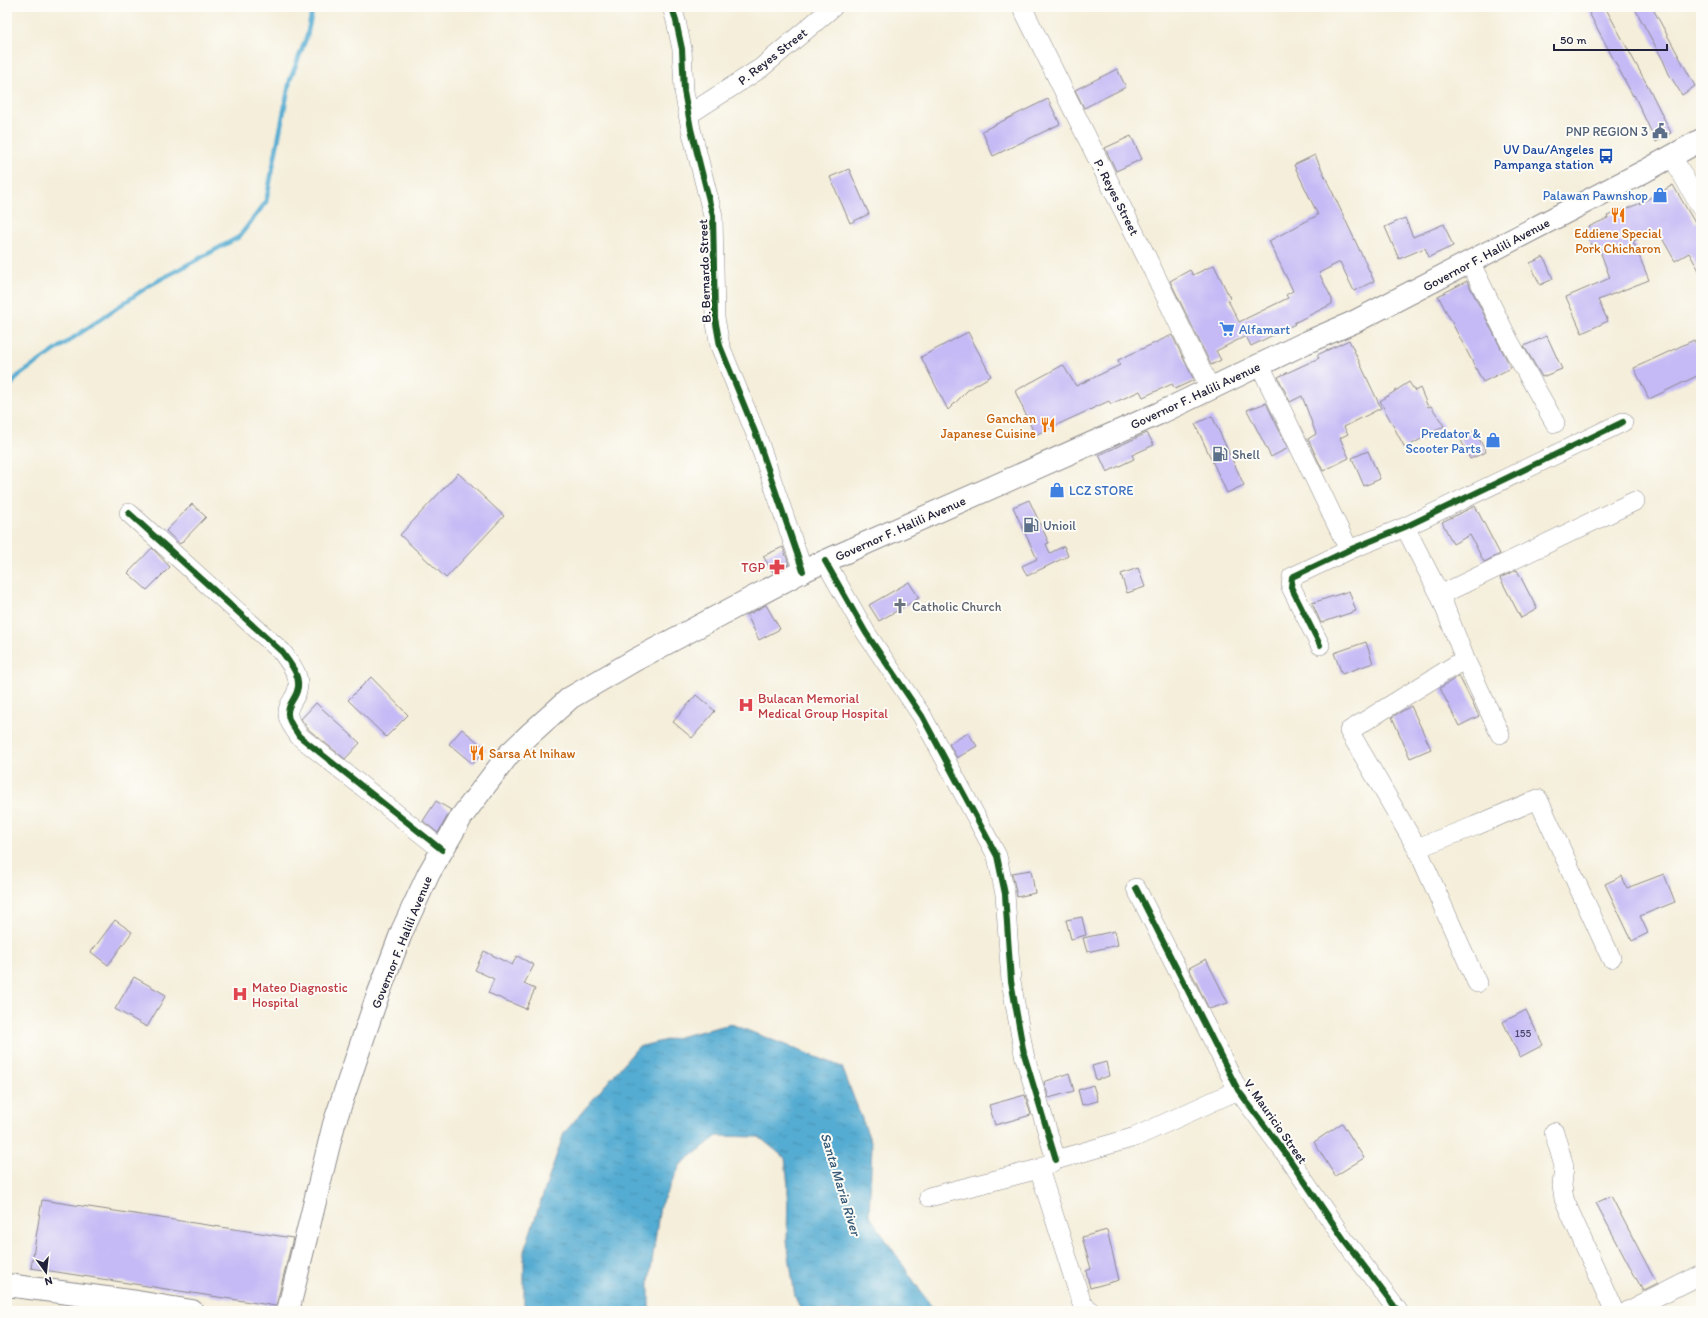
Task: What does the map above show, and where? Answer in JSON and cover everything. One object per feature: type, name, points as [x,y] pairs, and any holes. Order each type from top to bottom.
[{"type":"main road","name":"Governor F. Halili Avenue","points":[[288,1311],[317,1188],[336,1116],[375,1003],[402,931],[429,873],[477,794],[509,754],[570,698],[635,660],[803,571],[1160,413],[1210,388],[1354,322],[1701,140]]},
{"type":"main road","points":[[7,1285],[192,1311]]},
{"type":"street","name":"B. Bernardo Street","points":[[672,7],[682,49],[684,91],[688,115],[713,216],[715,318],[720,346],[757,437],[803,571]]},
{"type":"street","name":"P. Reyes Street","points":[[688,115],[761,68],[833,7]]},
{"type":"street","name":"P. Reyes Street","points":[[1022,7],[1210,388]]},
{"type":"street","points":[[1672,156],[1701,208]]},
{"type":"street","points":[[1470,262],[1509,341],[1555,423]]},
{"type":"street","points":[[1260,365],[1349,550]]},
{"type":"street","points":[[1320,646],[1291,587],[1292,577],[1349,550],[1405,527],[1623,422]]},
{"type":"street","points":[[1440,595],[1635,501]]},
{"type":"street","points":[[129,513],[282,652],[293,666],[298,679],[298,691],[290,704],[288,713],[289,721],[299,736],[442,850]]},
{"type":"street","points":[[1405,527],[1440,595],[1465,659],[1500,734]]},
{"type":"street","points":[[825,561],[866,633],[922,716],[997,856],[1006,894],[1011,981],[1024,1054],[1047,1165],[1082,1304],[1090,1311]]},
{"type":"street","points":[[1465,659],[1348,731],[1417,848],[1478,983]]},
{"type":"street","points":[[1417,848],[1475,826],[1538,799],[1610,958]]},
{"type":"street","name":"V. Mauricio Street","points":[[1136,888],[1238,1090],[1288,1157],[1345,1241],[1398,1311]]},
{"type":"street","points":[[929,1197],[1047,1165],[1134,1137],[1238,1090]]},
{"type":"street","points":[[1554,1132],[1564,1166],[1562,1186],[1564,1199],[1614,1311]]},
{"type":"street","points":[[1628,1311],[1701,1274]]},
{"type":"water","name":"Santa Maria River","points":[[731,1024],[842,1067],[872,1145],[869,1215],[934,1311],[802,1311],[795,1297],[787,1241],[788,1186],[785,1158],[759,1137],[717,1136],[681,1164],[660,1206],[649,1282],[649,1311],[524,1311],[524,1251],[564,1133],[638,1047]]},
{"type":"building","points":[[1586,7],[1605,7],[1650,90],[1671,133],[1656,142],[1634,95],[1633,96]]},
{"type":"building","points":[[1634,7],[1652,7],[1695,86],[1682,95],[1669,74]]},
{"type":"building","points":[[1117,69],[1126,87],[1084,108],[1075,90]]},
{"type":"building","points":[[1048,99],[1060,124],[993,156],[982,131]]},
{"type":"building","points":[[1131,136],[1142,159],[1116,171],[1105,148]]},
{"type":"building","points":[[1315,155],[1374,281],[1354,291],[1340,262],[1319,273],[1332,299],[1332,304],[1251,346],[1246,336],[1216,351],[1221,360],[1211,365],[1170,281],[1190,270],[1193,275],[1214,265],[1230,298],[1228,300],[1239,322],[1288,298],[1286,295],[1293,291],[1269,241],[1318,215],[1294,165]]},
{"type":"building","points":[[849,169],[869,214],[850,223],[830,177]]},
{"type":"building","points":[[1673,185],[1695,223],[1701,219],[1701,274],[1689,253],[1675,261],[1658,231],[1633,241],[1649,280],[1598,300],[1608,321],[1582,333],[1566,297],[1610,278],[1598,245],[1592,247],[1584,229],[1608,218],[1607,216],[1641,203]]},
{"type":"building","points":[[1405,218],[1413,237],[1444,224],[1453,246],[1429,257],[1425,248],[1399,259],[1385,227]]},
{"type":"building","points":[[1544,257],[1553,279],[1540,285],[1530,263]]},
{"type":"building","points":[[1467,281],[1511,368],[1483,382],[1438,296]]},
{"type":"building","points":[[968,332],[991,376],[969,389],[948,410],[921,357]]},
{"type":"building","points":[[1172,335],[1194,380],[1175,389],[1172,384],[1143,397],[1140,391],[1111,404],[1109,401],[1035,435],[1015,391],[1063,365],[1076,386],[1120,365],[1118,360]]},
{"type":"building","points":[[1547,336],[1562,369],[1542,377],[1524,346]]},
{"type":"building","points":[[1349,340],[1381,408],[1344,427],[1348,434],[1340,438],[1349,458],[1323,471],[1308,439],[1316,434],[1302,396],[1290,402],[1278,377],[1319,358],[1317,355]]},
{"type":"building","points":[[1694,340],[1701,355],[1701,374],[1649,399],[1634,368]]},
{"type":"building","points":[[1409,382],[1415,391],[1420,388],[1428,407],[1431,406],[1444,426],[1405,448],[1380,401]]},
{"type":"building","points":[[1266,403],[1288,448],[1271,457],[1247,410]]},
{"type":"building","name":"Shell","points":[[1212,416],[1244,485],[1227,493],[1195,424]]},
{"type":"building","points":[[1475,431],[1486,452],[1470,459],[1460,438]]},
{"type":"building","points":[[1147,433],[1154,445],[1132,455],[1134,459],[1107,472],[1099,455]]},
{"type":"building","points":[[1368,451],[1380,479],[1364,486],[1352,458]]},
{"type":"building","points":[[458,473],[504,516],[446,578],[400,535]]},
{"type":"building","points":[[1029,500],[1049,543],[1046,544],[1050,553],[1064,546],[1068,556],[1027,576],[1022,566],[1037,559],[1013,507]]},
{"type":"building","points":[[192,504],[206,517],[180,544],[166,531]]},
{"type":"building","points":[[1475,506],[1500,554],[1484,562],[1470,535],[1453,544],[1442,522]]},
{"type":"building","points":[[783,547],[789,564],[773,572],[763,556]]},
{"type":"building","points":[[152,548],[170,567],[147,590],[128,573]]},
{"type":"building","points":[[1138,568],[1145,587],[1127,593],[1121,574]]},
{"type":"building","points":[[1517,570],[1537,609],[1521,618],[1500,578]]},
{"type":"building","points":[[909,582],[919,598],[879,621],[869,605]]},
{"type":"building","points":[[1349,591],[1356,611],[1321,623],[1312,603]]},
{"type":"building","points":[[766,605],[780,629],[759,640],[747,615]]},
{"type":"building","points":[[1366,642],[1373,663],[1342,674],[1334,653]]},
{"type":"building","points":[[1459,676],[1479,716],[1459,726],[1440,688]]},
{"type":"building","points":[[371,677],[408,715],[386,737],[348,700]]},
{"type":"building","points":[[696,695],[715,711],[692,738],[673,722]]},
{"type":"building","points":[[316,703],[360,743],[345,759],[309,730],[301,719]]},
{"type":"building","points":[[1411,706],[1431,749],[1410,758],[1392,717]]},
{"type":"building","points":[[462,729],[486,749],[473,764],[449,744]]},
{"type":"building","points":[[968,733],[977,746],[957,758],[949,744]]},
{"type":"building","points":[[436,801],[451,810],[438,833],[423,821]]},
{"type":"building","points":[[1031,870],[1035,893],[1017,897],[1012,873]]},
{"type":"building","points":[[1664,874],[1675,902],[1640,916],[1648,933],[1632,941],[1605,884],[1622,876],[1627,888]]},
{"type":"building","points":[[1082,917],[1086,935],[1071,939],[1066,920]]},
{"type":"building","points":[[115,920],[132,932],[108,965],[91,952]]},
{"type":"building","points":[[1115,931],[1118,945],[1087,952],[1083,938]]},
{"type":"building","points":[[484,951],[512,965],[517,956],[534,965],[524,984],[535,989],[526,1009],[488,993],[494,979],[475,970]]},
{"type":"building","points":[[1206,959],[1228,1003],[1209,1009],[1189,968]]},
{"type":"building","points":[[134,977],[166,995],[147,1027],[115,1009]]},
{"type":"building","points":[[1526,1010],[1543,1045],[1520,1057],[1503,1022]]},
{"type":"building","points":[[1106,1062],[1109,1076],[1096,1080],[1092,1066]]},
{"type":"building","points":[[1069,1073],[1074,1091],[1049,1098],[1044,1082]]},
{"type":"building","points":[[1093,1085],[1098,1101],[1082,1105],[1078,1090]]},
{"type":"building","points":[[1025,1095],[1031,1115],[995,1125],[989,1105]]},
{"type":"building","points":[[1342,1123],[1364,1158],[1335,1176],[1314,1142]]},
{"type":"building","points":[[1611,1196],[1657,1284],[1643,1291],[1596,1203]]},
{"type":"building","points":[[42,1200],[293,1238],[276,1306],[31,1268]]},
{"type":"building","points":[[1107,1230],[1119,1280],[1090,1288],[1086,1271],[1091,1269],[1082,1237]]},
{"type":"waterway","points":[[7,390],[18,376],[150,285],[239,237],[266,202],[290,80],[307,36],[313,7]]},
{"type":"cycle path","points":[[672,7],[682,49],[684,91],[691,129],[713,216],[715,318],[720,346],[757,437],[803,571]]},
{"type":"cycle path","points":[[1320,645],[1291,587],[1292,577],[1349,550],[1405,527],[1623,422]]},
{"type":"cycle path","points":[[129,513],[282,652],[297,675],[297,691],[289,708],[288,717],[290,723],[299,736],[442,850]]},
{"type":"cycle path","points":[[825,561],[866,633],[922,716],[997,856],[1005,894],[1011,981],[1024,1054],[1056,1160]]},
{"type":"cycle path","points":[[1136,888],[1238,1090],[1288,1157],[1345,1241],[1398,1311]]},
{"type":"place","name":"PNP REGION 3","points":[[1660,131]]},
{"type":"place","name":"UV Dau/Angeles Pampanga station","points":[[1606,156]]},
{"type":"place","name":"Palawan Pawnshop","points":[[1660,195]]},
{"type":"place","name":"Eddiene Special Pork Chicharon","points":[[1618,215]]},
{"type":"place","name":"Alfamart","points":[[1227,329]]},
{"type":"place","name":"Ganchan Japanese Cuisine","points":[[1048,425]]},
{"type":"place","name":"Predator & Scooter Parts","points":[[1493,440]]},
{"type":"place","name":"Shell","points":[[1220,454]]},
{"type":"place","name":"LCZ STORE","points":[[1057,490]]},
{"type":"place","name":"Unioil","points":[[1031,525]]},
{"type":"place","name":"TGP","points":[[777,567]]},
{"type":"place","name":"Catholic Church","points":[[900,606]]},
{"type":"place","name":"Bulacan Memorial Medical Group Hospital","points":[[746,705]]},
{"type":"place","name":"Sarsa At Inihaw","points":[[477,753]]},
{"type":"place","name":"Mateo Diagnostic Hospital","points":[[240,994]]}]
